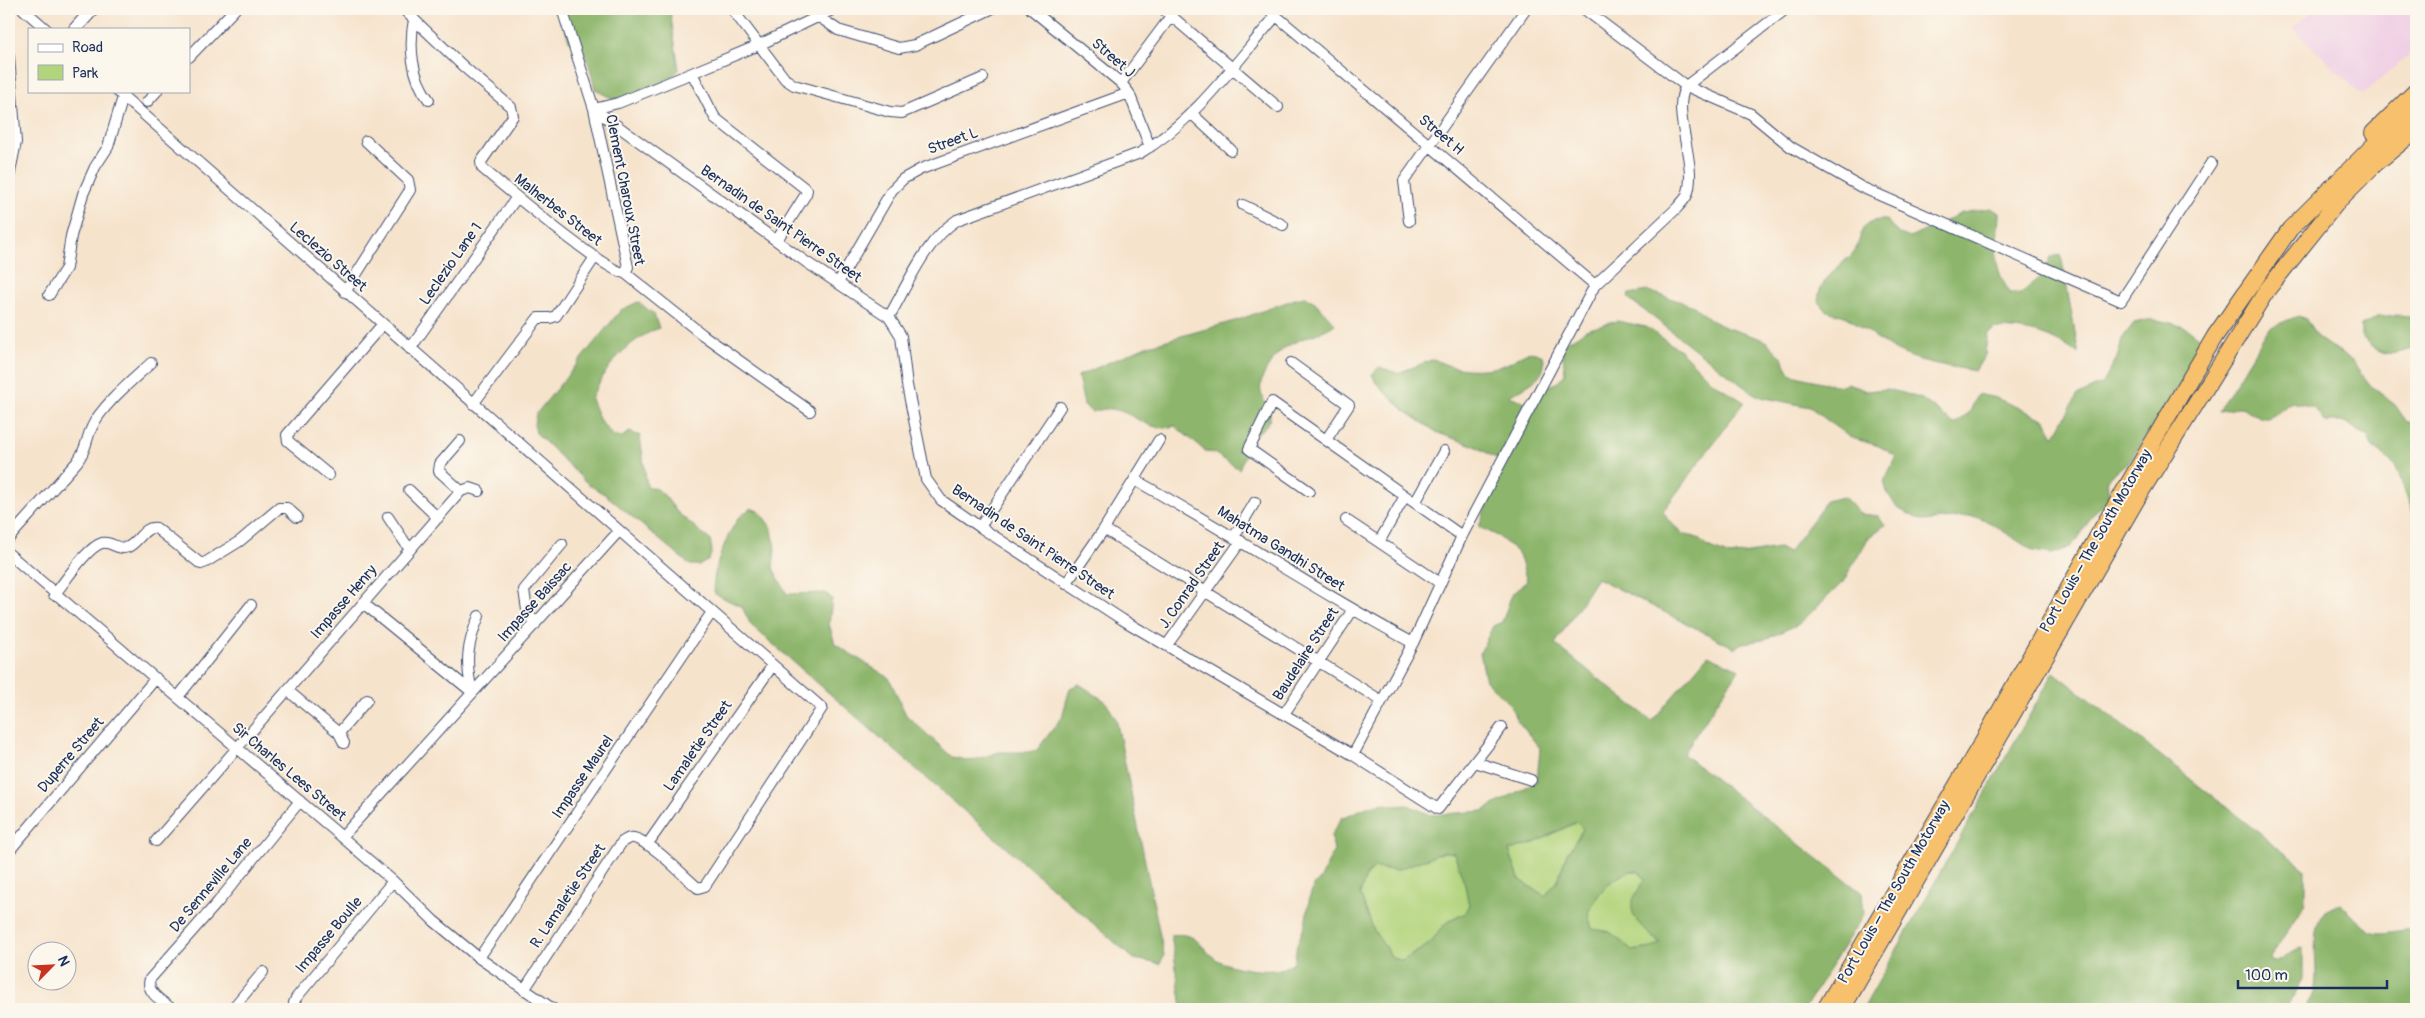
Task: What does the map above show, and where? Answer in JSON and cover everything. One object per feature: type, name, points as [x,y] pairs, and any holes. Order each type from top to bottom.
[{"type":"highway","points":[[2290,229],[2354,151],[2416,91]]},
{"type":"highway","name":"Port Louis – The South Motorway","points":[[1825,1009],[1982,742],[2103,527],[2210,344],[2290,229],[2373,146],[2416,110]]},
{"type":"highway","name":"Port Louis – The South Motorway","points":[[1842,1009],[2142,490],[2256,306],[2339,200],[2376,163],[2416,130]]},
{"type":"highway","points":[[2305,241],[2376,172],[2416,139]]},
{"type":"street","points":[[23,9],[45,28]]},
{"type":"street","points":[[76,28],[93,9]]},
{"type":"street","points":[[190,56],[235,9]]},
{"type":"street","points":[[403,9],[414,19],[410,40],[416,75],[422,92],[429,100]]},
{"type":"street","name":"Clement Charoux Street","points":[[562,9],[594,109],[628,267],[625,273],[703,335],[810,411]]},
{"type":"street","points":[[732,9],[786,80],[794,85],[890,112],[902,114],[983,78]]},
{"type":"street","points":[[594,109],[618,103],[758,45],[815,12],[834,9]]},
{"type":"street","points":[[815,12],[838,30],[899,48],[915,45],[991,9]]},
{"type":"street","name":"Street J","points":[[1031,9],[1121,83],[1129,93],[1150,147]]},
{"type":"street","points":[[1163,9],[1278,107]]},
{"type":"street","points":[[1409,221],[1404,180],[1526,9]]},
{"type":"street","points":[[1584,9],[1686,86],[1751,114],[1792,146],[1861,187],[2122,301],[2211,163]]},
{"type":"street","points":[[1354,755],[1413,643],[1462,536],[1595,285],[1677,208],[1687,196],[1690,178],[1681,106],[1682,92],[1686,86],[1786,9]]},
{"type":"street","points":[[889,317],[931,244],[945,228],[957,220],[1140,153],[1150,147],[1171,132],[1191,113],[1232,67],[1272,12]]},
{"type":"street","name":"Street H","points":[[1272,12],[1595,285]]},
{"type":"street","points":[[1121,83],[1171,16]]},
{"type":"street","name":"Malherbes Street","points":[[414,19],[511,108],[513,116],[481,162],[482,168],[595,257],[618,273],[625,273]]},
{"type":"street","points":[[9,57],[16,142],[9,177]]},
{"type":"street","points":[[692,73],[715,118],[807,190],[777,240]]},
{"type":"street","points":[[147,102],[156,92]]},
{"type":"street","name":"Street L","points":[[838,283],[892,190],[903,179],[921,169],[1129,93]]},
{"type":"street","points":[[49,295],[66,268],[83,194],[95,167],[108,147],[120,94]]},
{"type":"street","name":"Leclezio Street","points":[[120,94],[520,446],[822,708],[706,886],[698,888],[647,845]]},
{"type":"street","name":"Bernadin de Saint Pierre Street","points":[[594,109],[777,240],[889,317],[901,336],[907,385],[926,479],[942,500],[1066,584],[1354,755],[1438,809],[1475,762]]},
{"type":"street","points":[[1191,113],[1231,150]]},
{"type":"street","points":[[345,292],[410,190],[408,180],[366,141]]},
{"type":"street","name":"Leclezio Lane 1","points":[[410,349],[517,197]]},
{"type":"street","points":[[1242,205],[1283,226]]},
{"type":"street","points":[[473,404],[538,318],[556,316],[595,257]]},
{"type":"street","points":[[329,475],[288,441],[287,435],[382,325]]},
{"type":"street","points":[[9,538],[86,450],[92,426],[101,414],[151,363]]},
{"type":"street","points":[[1291,363],[1349,405],[1326,440]]},
{"type":"street","points":[[1309,491],[1248,449],[1272,402],[1462,536]]},
{"type":"street","points":[[980,527],[1060,407]]},
{"type":"street","points":[[1066,584],[1135,480],[1159,440]]},
{"type":"street","points":[[460,441],[440,464],[439,471],[462,491],[470,488],[480,491]]},
{"type":"street","points":[[1415,503],[1444,451]]},
{"type":"street","name":"Mahatma Gandhi Street","points":[[1135,480],[1237,539],[1352,611],[1413,643]]},
{"type":"street","points":[[409,490],[438,518]]},
{"type":"street","name":"Impasse Henry","points":[[156,841],[462,491]]},
{"type":"street","points":[[1379,542],[1405,496]]},
{"type":"street","name":"J. Conrad Street","points":[[1167,645],[1205,592],[1237,539],[1255,502]]},
{"type":"street","points":[[54,594],[91,549],[100,544],[108,542],[120,548],[126,548],[148,530],[156,528],[200,564],[240,541],[279,508],[287,508],[297,518]]},
{"type":"street","points":[[388,517],[410,550]]},
{"type":"street","points":[[1346,520],[1440,583]]},
{"type":"street","points":[[1104,528],[1382,701]]},
{"type":"street","name":"Impasse Baissac","points":[[342,837],[618,531]]},
{"type":"street","points":[[535,625],[527,610],[524,590],[562,544]]},
{"type":"street","name":"Sir Charles Lees Street","points":[[9,554],[393,881],[434,921],[479,958],[553,1009]]},
{"type":"street","points":[[363,603],[472,692]]},
{"type":"street","points":[[178,697],[251,605]]},
{"type":"street","name":"Baudelaire Street","points":[[1284,714],[1352,611]]},
{"type":"street","name":"Impasse Maurel","points":[[479,958],[712,612]]},
{"type":"street","points":[[472,692],[468,676],[469,640],[479,616]]},
{"type":"street","name":"Lamaletie Street","points":[[647,845],[772,665]]},
{"type":"street","name":"Duperre Street","points":[[9,851],[156,678]]},
{"type":"street","points":[[287,690],[339,733],[344,743]]},
{"type":"street","points":[[339,733],[367,700]]},
{"type":"street","points":[[1502,726],[1475,762],[1531,780]]},
{"type":"street","name":"De Senneville Lane","points":[[172,1009],[149,988],[150,979],[218,902],[300,801]]},
{"type":"street","name":"R. Lamaletie Street","points":[[524,990],[622,842],[628,838],[635,838],[647,845]]},
{"type":"street","name":"Impasse Boulle","points":[[295,1009],[294,1002],[296,998],[393,881]]},
{"type":"street","points":[[232,1009],[263,972]]},
{"type":"shaded area","points":[[2315,9],[2416,9],[2416,49],[2362,95],[2292,28]]},
{"type":"green space","points":[[560,9],[672,9],[670,11],[679,70],[666,80],[637,94],[619,98],[605,95],[595,89],[589,64],[581,50],[569,41]]},
{"type":"green space","points":[[1991,208],[1999,213],[1997,263],[2003,282],[2010,293],[2020,294],[2042,276],[2051,257],[2061,255],[2079,354],[2049,337],[2030,331],[1995,328],[1987,335],[1985,355],[1975,371],[1945,366],[1897,351],[1847,317],[1827,310],[1821,305],[1819,294],[1821,287],[1830,275],[1856,249],[1864,227],[1868,223],[1886,220],[1900,234],[1910,238],[1962,213]]},
{"type":"green space","points":[[1648,291],[1694,306],[1710,320],[1727,328],[1765,340],[1781,356],[1791,375],[1839,386],[1848,383],[1866,391],[1886,389],[1903,393],[1922,399],[1954,424],[1970,412],[1977,394],[1996,398],[2046,420],[2054,437],[2077,396],[2103,383],[2117,358],[2122,339],[2134,323],[2152,320],[2178,325],[2195,334],[2199,340],[2200,348],[2198,358],[2130,460],[2107,479],[2109,499],[2093,514],[2078,539],[2070,547],[2052,554],[2033,551],[1991,523],[1973,516],[1923,521],[1897,508],[1887,492],[1884,482],[1896,456],[1879,446],[1849,437],[1810,407],[1761,397],[1751,392],[1628,298],[1629,294]]},
{"type":"green space","points":[[1305,297],[1315,302],[1335,324],[1286,347],[1268,367],[1262,379],[1261,391],[1269,411],[1269,421],[1256,434],[1248,446],[1239,469],[1214,453],[1205,451],[1175,426],[1156,427],[1111,409],[1091,412],[1084,405],[1078,376],[1146,346],[1238,320]]},
{"type":"green space","points":[[638,302],[654,314],[659,328],[636,340],[618,356],[603,376],[591,399],[599,419],[612,435],[622,437],[630,432],[640,436],[647,486],[657,489],[677,512],[710,540],[712,550],[709,560],[700,565],[690,565],[606,495],[589,485],[536,433],[534,424],[536,414],[621,310]]},
{"type":"green space","points":[[2298,316],[2307,321],[2318,338],[2352,361],[2371,386],[2395,405],[2407,422],[2416,423],[2416,515],[2413,513],[2395,465],[2372,446],[2368,437],[2345,422],[2326,422],[2313,407],[2292,402],[2269,418],[2258,416],[2243,407],[2219,411],[2269,328]]},
{"type":"green space","points":[[2408,316],[2416,320],[2416,347],[2400,352],[2387,353],[2375,348],[2361,336],[2361,326],[2377,317]]},
{"type":"green space","points":[[1617,321],[1646,327],[1680,350],[1711,381],[1744,402],[1663,511],[1668,520],[1683,534],[1698,538],[1706,546],[1730,556],[1779,548],[1788,553],[1825,501],[1844,497],[1860,514],[1879,516],[1885,525],[1869,537],[1843,582],[1799,624],[1763,640],[1743,643],[1735,648],[1597,578],[1555,644],[1652,721],[1708,655],[1739,669],[1683,754],[1862,893],[1864,914],[1804,1009],[1184,1009],[1182,1007],[1171,935],[1188,936],[1199,942],[1219,961],[1240,968],[1274,970],[1284,968],[1294,962],[1297,944],[1305,925],[1313,887],[1321,878],[1334,850],[1331,835],[1342,818],[1369,806],[1384,803],[1393,806],[1408,805],[1431,815],[1483,811],[1537,781],[1540,748],[1516,719],[1511,706],[1486,681],[1480,653],[1493,626],[1502,622],[1512,594],[1527,581],[1519,554],[1498,536],[1479,527],[1501,461],[1475,446],[1438,433],[1405,411],[1376,383],[1372,374],[1379,367],[1398,373],[1434,359],[1459,368],[1487,369],[1504,365],[1522,354],[1531,352],[1543,356],[1544,364],[1540,376],[1529,385],[1509,396],[1528,403],[1541,389],[1558,382],[1565,374],[1562,345],[1586,330]],"holes":[[[1576,822],[1583,829],[1567,854],[1557,882],[1545,896],[1519,879],[1509,850],[1532,844]],[[1444,852],[1454,853],[1465,885],[1469,905],[1464,914],[1447,922],[1428,945],[1402,961],[1392,957],[1374,931],[1360,894],[1367,874],[1375,868],[1396,870]],[[1630,871],[1639,871],[1645,879],[1634,898],[1632,910],[1637,921],[1660,943],[1652,948],[1632,951],[1610,932],[1592,929],[1588,914],[1600,893],[1615,879]]]},
{"type":"green space","points":[[751,508],[760,512],[772,529],[775,549],[773,568],[787,594],[826,593],[832,599],[829,624],[835,644],[889,678],[906,715],[952,757],[971,761],[999,752],[1028,752],[1037,750],[1062,717],[1070,688],[1079,684],[1105,701],[1116,719],[1164,955],[1160,964],[1134,959],[751,625],[742,607],[715,594],[714,578],[723,547],[737,520]]},
{"type":"green space","points":[[2054,672],[2305,869],[2305,903],[2270,958],[2272,962],[2276,961],[2295,950],[2303,948],[2303,979],[2286,1009],[1863,1009]]},
{"type":"green space","points":[[1577,822],[1583,829],[1567,854],[1557,882],[1545,896],[1519,879],[1509,850],[1532,844]]},
{"type":"green space","points":[[1444,852],[1454,852],[1465,885],[1469,905],[1464,914],[1447,922],[1428,945],[1402,961],[1392,957],[1374,931],[1360,894],[1367,874],[1375,868],[1396,870]]},
{"type":"green space","points":[[1630,871],[1639,871],[1645,879],[1632,904],[1645,930],[1660,943],[1652,948],[1632,951],[1610,932],[1592,929],[1588,914],[1596,899],[1609,883]]},
{"type":"green space","points":[[2339,905],[2348,910],[2365,927],[2374,932],[2386,933],[2410,929],[2416,930],[2416,1009],[2304,1009],[2314,992],[2316,981],[2316,929],[2320,918],[2327,910]]}]
